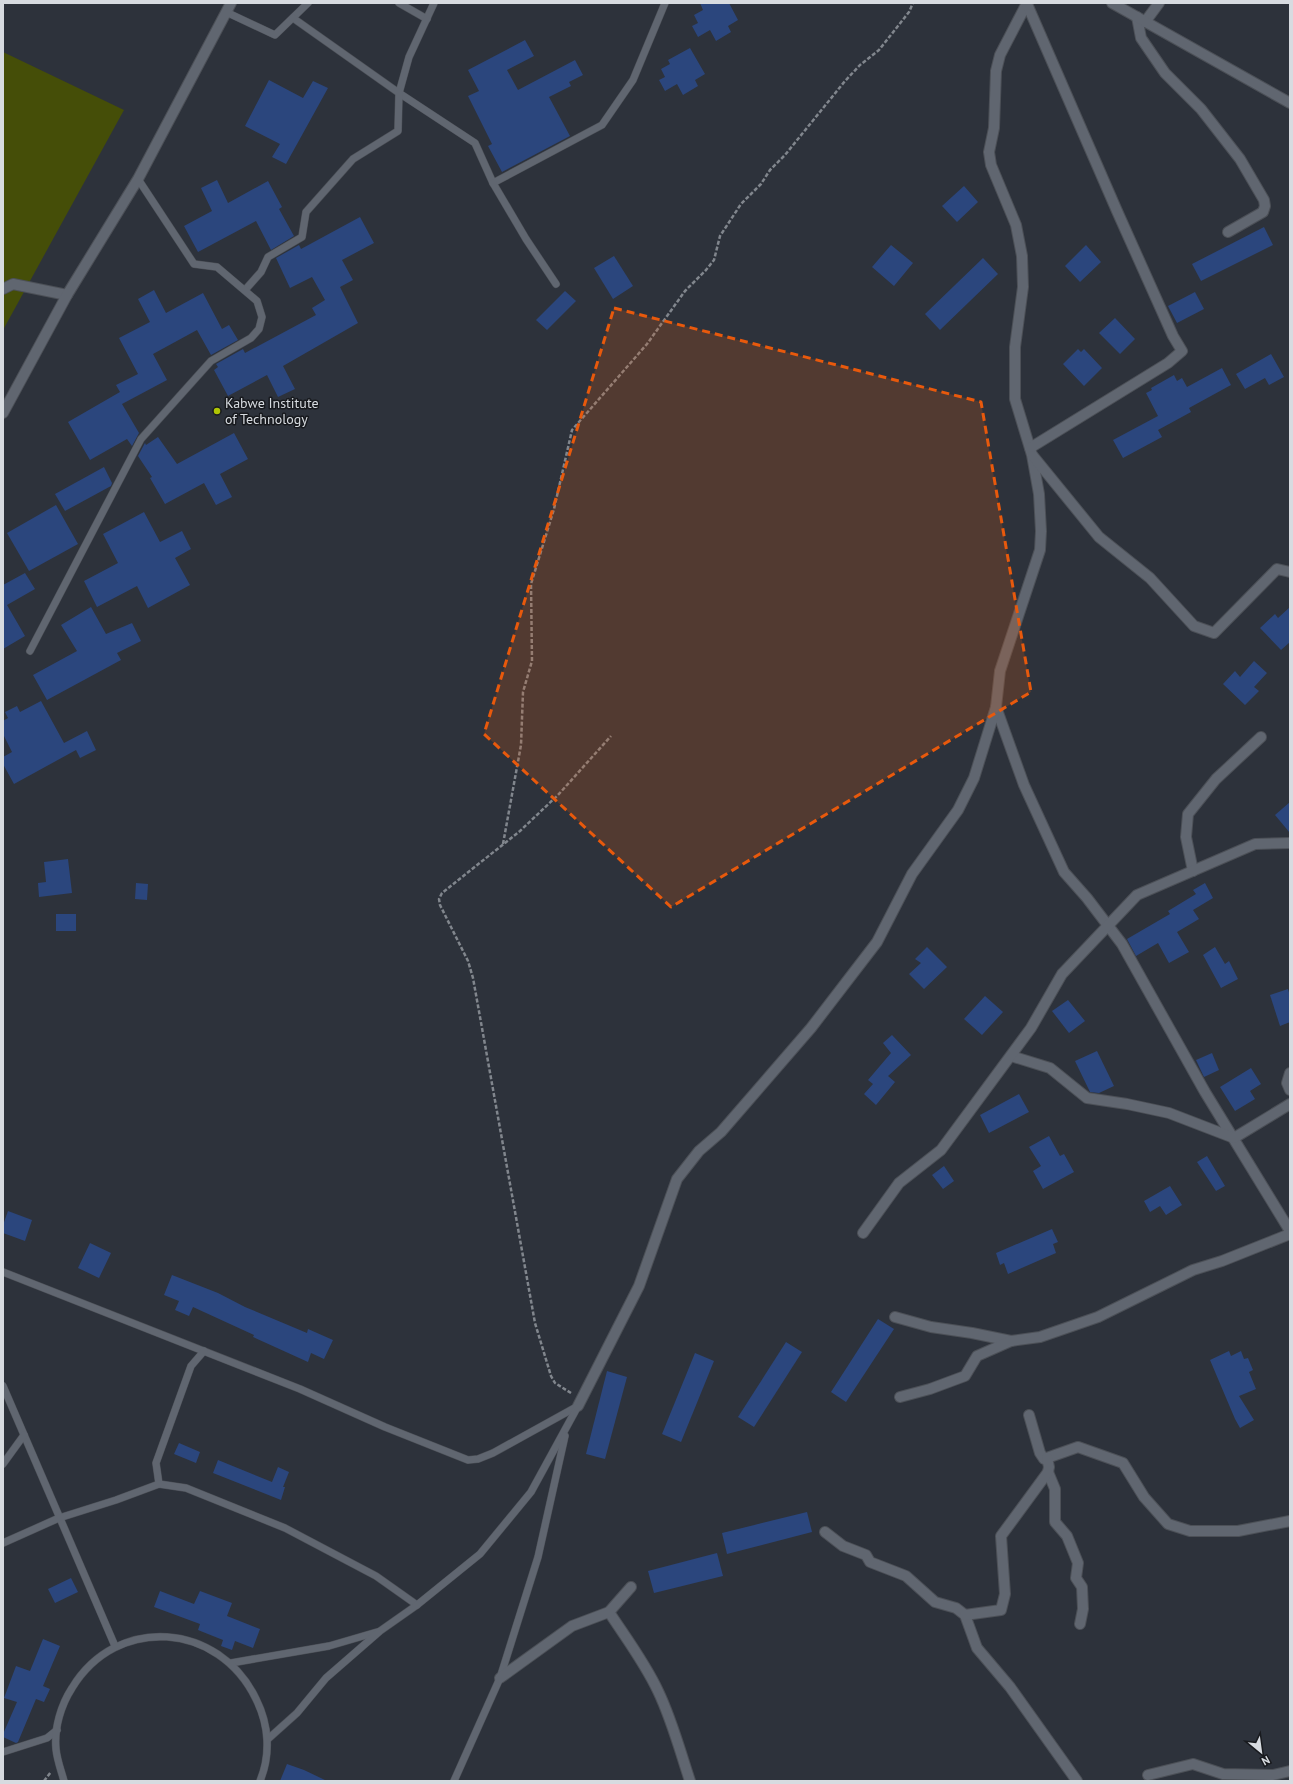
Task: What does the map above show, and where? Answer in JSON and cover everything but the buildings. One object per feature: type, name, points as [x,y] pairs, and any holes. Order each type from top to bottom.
[{"type":"street","points":[[1027,3],[1117,211],[1173,336],[1182,351],[1168,363],[1031,451]]},
{"type":"street","points":[[580,1402],[639,1286],[677,1179],[699,1151],[721,1132],[811,1028],[877,942],[912,874],[958,810],[974,778],[996,707],[1000,671],[1040,550],[1041,531],[1039,494],[1031,451],[1015,399],[1015,347],[1023,287],[1022,256],[1016,225],[991,165],[989,152],[994,128],[996,71],[1000,55],[1027,3]]},
{"type":"street","points":[[1141,19],[1159,3]]},
{"type":"street","points":[[1115,4],[1290,103]]},
{"type":"street","points":[[3,413],[67,295],[138,179],[228,8]]},
{"type":"street","points":[[1141,19],[1142,38],[1165,73],[1201,109],[1240,159],[1264,200],[1265,206],[1262,212],[1228,232]]},
{"type":"street","points":[[3,289],[13,284],[67,295]]},
{"type":"street","points":[[1031,451],[1099,537],[1150,578],[1194,626],[1214,633],[1277,569],[1290,572]]},
{"type":"street","points":[[996,707],[1024,785],[1064,872],[1122,944],[1205,1092],[1290,1231]]},
{"type":"street","points":[[1193,871],[1186,837],[1188,814],[1216,779],[1261,737]]},
{"type":"street","points":[[863,1233],[899,1183],[940,1150],[1031,1028],[1062,974],[1137,895],[1255,844],[1290,843]]},
{"type":"street","points":[[1011,1056],[1050,1068],[1087,1098],[1169,1113],[1234,1138]]},
{"type":"street","points":[[1290,1074],[1287,1083],[1290,1090]]},
{"type":"street","points":[[1234,1138],[1290,1104]]},
{"type":"street","points":[[900,1397],[930,1389],[965,1376],[977,1356],[1012,1341],[1040,1337],[1098,1317],[1193,1270],[1222,1261],[1290,1234]]},
{"type":"street","points":[[895,1317],[931,1327],[1012,1341]]},
{"type":"street","points":[[1029,1415],[1040,1453],[1044,1459],[1078,1447],[1123,1463],[1144,1497],[1168,1524],[1190,1531],[1238,1531],[1290,1521]]},
{"type":"street","points":[[965,1615],[1001,1610],[1005,1594],[1001,1536],[1048,1472],[1049,1467],[1047,1458]]},
{"type":"street","points":[[1048,1472],[1055,1489],[1055,1522],[1067,1536],[1078,1562],[1076,1578],[1082,1587],[1083,1609],[1080,1624]]},
{"type":"street","points":[[825,1532],[843,1546],[866,1555],[870,1562],[906,1576],[935,1602],[956,1608],[965,1615],[978,1648],[1010,1687],[1077,1781]]},
{"type":"street","points":[[500,1678],[572,1626],[609,1612],[631,1587]]},
{"type":"street","points":[[609,1612],[640,1658],[658,1691],[672,1725],[690,1781]]},
{"type":"street","points":[[1148,1775],[1193,1764],[1223,1774],[1273,1775],[1290,1771]]},
{"type":"lane","points":[[228,8],[275,35],[308,3]]},
{"type":"lane","points":[[399,3],[427,19]]},
{"type":"lane","points":[[245,290],[261,272],[268,257],[302,237],[306,212],[353,158],[398,131],[399,93],[409,57],[434,3]]},
{"type":"lane","points":[[493,183],[602,125],[633,80],[662,4]]},
{"type":"lane","points":[[293,18],[399,93],[475,143],[493,183],[526,239],[556,284]]},
{"type":"lane","points":[[30,651],[141,439],[211,362],[251,338],[258,329],[262,317],[257,301],[217,267],[194,264],[138,179]]},
{"type":"lane","points":[[3,1272],[300,1389],[385,1427],[468,1460],[478,1459],[493,1454],[580,1402]]},
{"type":"lane","points":[[159,1484],[156,1463],[190,1366],[204,1351]]},
{"type":"lane","points":[[3,1386],[115,1646]]},
{"type":"lane","points":[[268,1739],[297,1713],[326,1678],[380,1631],[417,1605],[480,1554],[531,1492],[580,1402]]},
{"type":"lane","points":[[454,1781],[500,1678],[538,1557],[567,1428]]},
{"type":"lane","points":[[3,1464],[24,1435]]},
{"type":"lane","points":[[3,1543],[59,1518],[116,1500],[159,1484],[186,1488],[285,1528],[376,1576],[417,1605]]},
{"type":"lane","points":[[231,1663],[330,1646],[380,1631]]},
{"type":"lane","points":[[64,1781],[56,1748],[60,1713],[67,1697],[86,1667],[100,1655],[115,1646],[131,1640],[149,1637],[184,1640],[201,1645],[217,1652],[231,1663],[255,1695],[263,1717],[268,1739],[267,1757],[260,1781]]},
{"type":"lane","points":[[3,1752],[47,1738],[57,1730]]},
{"type":"lane","points":[[3,1745],[12,1749]]},
{"type":"path","points":[[503,844],[520,745],[523,692],[532,661],[530,584],[554,509],[572,430],[638,355],[685,291],[714,260],[720,236],[741,204],[761,184],[770,170],[785,155],[844,81],[860,65],[879,50],[909,12],[913,3]]},
{"type":"path","points":[[580,1402],[555,1383],[551,1376],[535,1323],[473,978],[468,961],[440,905],[439,899],[442,893],[520,831],[558,795],[611,736]]},
{"type":"highlighted area","points":[[614,308],[981,402],[1031,692],[671,907],[484,734]]},
{"type":"green space","points":[[3,52],[124,110],[3,330]]},
{"type":"place","name":"Kabwe Institute of Technology","points":[[217,411]]}]
